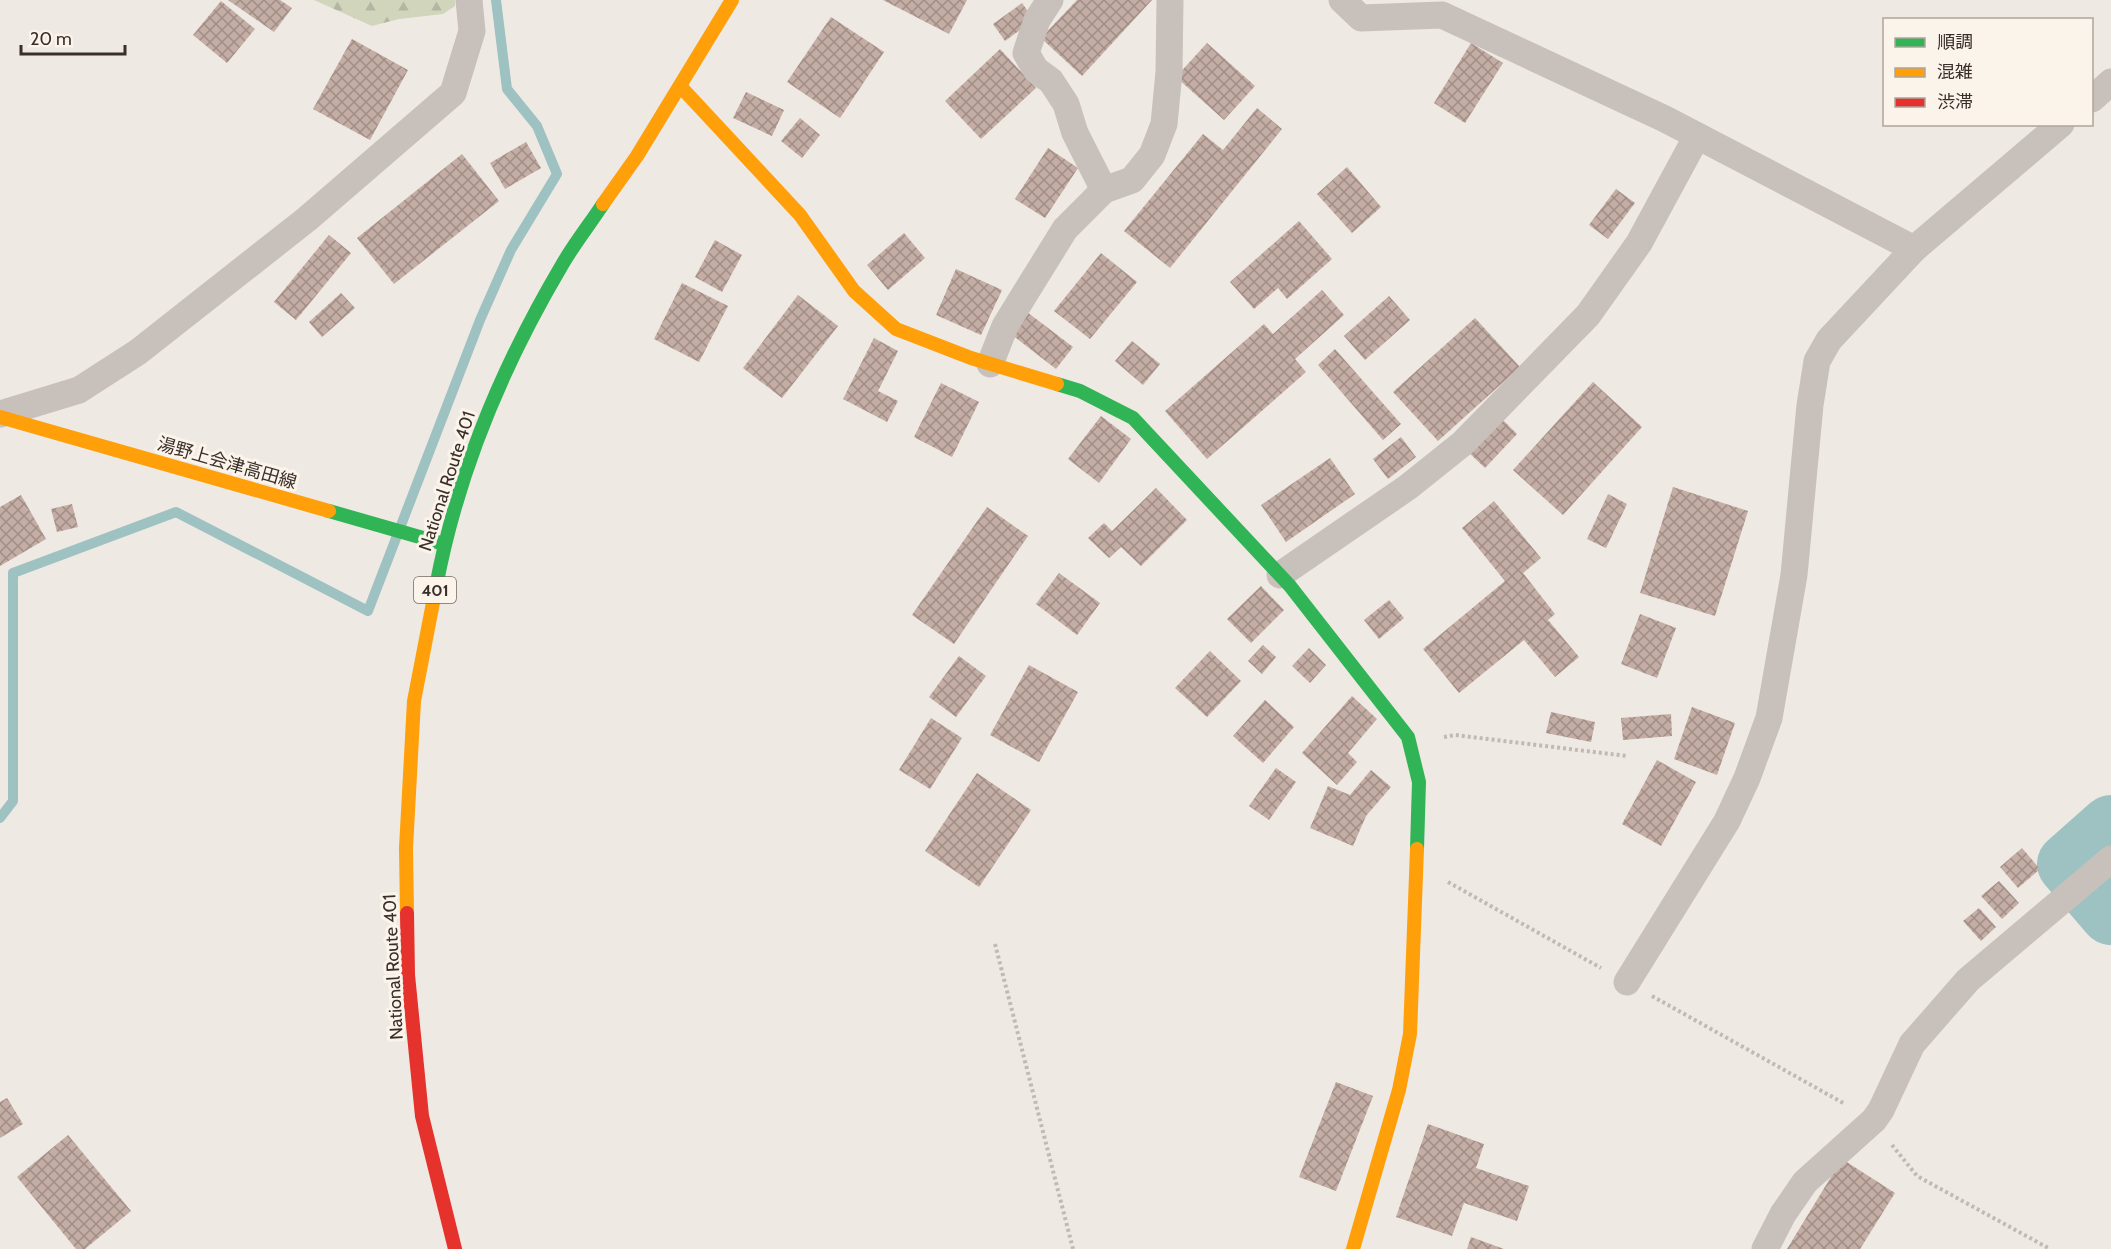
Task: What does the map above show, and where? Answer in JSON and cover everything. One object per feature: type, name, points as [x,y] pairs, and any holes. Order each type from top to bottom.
[{"type":"main road","name":"National Route 401","points":[[455,1249],[422,1116],[408,975],[406,871],[414,701],[444,544],[491,403],[556,275],[637,156],[732,0]]},
{"type":"main road","points":[[681,87],[800,215],[855,291],[896,329],[990,364],[1080,390],[1133,418],[1280,575],[1408,737],[1419,782],[1410,1034],[1399,1090],[1353,1249]]},
{"type":"main road","name":"湯野上会津高田線","points":[[0,416],[444,544]]},
{"type":"street","points":[[0,416],[79,390],[138,352],[308,219],[453,93],[472,31],[469,0]]},
{"type":"street","points":[[1050,0],[1037,20],[1026,54],[1036,70],[1051,81],[1066,104],[1075,134],[1104,190]]},
{"type":"street","points":[[990,364],[1005,326],[1065,230],[1104,190],[1132,180],[1152,155],[1164,124],[1169,72],[1170,0]]},
{"type":"street","points":[[1342,0],[1361,18],[1442,15],[1697,136],[1914,249]]},
{"type":"street","points":[[2093,97],[2111,82]]},
{"type":"street","points":[[1627,982],[1727,821],[1747,778],[1769,718],[1794,575],[1810,405],[1817,361],[1828,340],[1914,249],[2059,126]]},
{"type":"street","points":[[1280,575],[1408,488],[1463,443],[1588,315],[1639,243],[1697,136]]},
{"type":"street","points":[[1764,1249],[1783,1214],[1805,1182],[1874,1120],[1912,1044],[1968,980],[2111,859]]},
{"type":"path","points":[[1411,749],[1428,741],[1455,735],[1628,756]]},
{"type":"path","points":[[1416,864],[1874,1120],[1917,1176],[2050,1249]]},
{"type":"path","points":[[994,944],[1073,1249]]},
{"type":"green space","points":[[314,0],[455,0],[455,6],[443,14],[399,19],[372,26]]},
{"type":"building","points":[[228,0],[280,0],[292,8],[274,32]]},
{"type":"building","points":[[883,0],[967,0],[949,34]]},
{"type":"building","points":[[1077,0],[1152,0],[1082,76],[1041,38]]},
{"type":"building","points":[[221,1],[255,29],[227,63],[193,35]]},
{"type":"building","points":[[1022,3],[1034,20],[1005,41],[993,24]]},
{"type":"building","points":[[831,17],[884,52],[840,118],[787,82]]},
{"type":"building","points":[[352,39],[408,70],[370,140],[313,109]]},
{"type":"building","points":[[1207,43],[1255,86],[1224,120],[1176,77]]},
{"type":"building","points":[[1471,43],[1503,63],[1465,123],[1434,103]]},
{"type":"building","points":[[1000,49],[1036,88],[981,139],[945,101]]},
{"type":"building","points":[[746,92],[784,110],[772,136],[733,118]]},
{"type":"building","points":[[1257,108],[1282,129],[1170,268],[1124,231],[1203,134],[1223,150]]},
{"type":"building","points":[[800,118],[820,135],[802,158],[781,141]]},
{"type":"building","points":[[526,142],[541,168],[505,189],[490,163]]},
{"type":"building","points":[[1048,148],[1078,168],[1045,218],[1015,199]]},
{"type":"building","points":[[462,154],[499,201],[394,284],[357,238]]},
{"type":"building","points":[[1347,167],[1381,207],[1352,233],[1317,194]]},
{"type":"building","points":[[1616,189],[1635,203],[1608,239],[1589,225]]},
{"type":"building","points":[[1299,221],[1332,259],[1287,299],[1278,288],[1254,309],[1230,282]]},
{"type":"building","points":[[904,233],[925,258],[888,290],[867,265]]},
{"type":"building","points":[[329,235],[351,253],[296,320],[274,302]]},
{"type":"building","points":[[715,240],[742,255],[722,292],[695,277]]},
{"type":"building","points":[[1101,253],[1137,282],[1090,339],[1054,311]]},
{"type":"building","points":[[956,269],[1002,290],[981,335],[936,315]]},
{"type":"building","points":[[682,283],[728,306],[699,362],[654,339]]},
{"type":"building","points":[[1322,290],[1344,315],[1295,359],[1306,372],[1207,459],[1165,411],[1264,324],[1273,334]]},
{"type":"building","points":[[341,293],[355,308],[322,337],[309,322]]},
{"type":"building","points":[[798,295],[838,326],[782,398],[743,368]]},
{"type":"building","points":[[1389,296],[1410,320],[1365,360],[1344,336]]},
{"type":"building","points":[[1027,312],[1073,347],[1056,369],[1011,334]]},
{"type":"building","points":[[1475,318],[1520,367],[1438,441],[1393,392]]},
{"type":"building","points":[[874,338],[898,351],[878,391],[898,401],[887,422],[843,399]]},
{"type":"building","points":[[1132,341],[1160,364],[1143,385],[1115,361]]},
{"type":"building","points":[[1335,349],[1401,424],[1383,440],[1318,365]]},
{"type":"building","points":[[1593,382],[1642,427],[1563,515],[1513,470]]},
{"type":"building","points":[[941,383],[979,402],[952,457],[914,437]]},
{"type":"building","points":[[1498,415],[1517,434],[1485,468],[1465,449]]},
{"type":"building","points":[[1101,416],[1131,439],[1099,483],[1068,459]]},
{"type":"building","points":[[1401,437],[1416,457],[1388,479],[1373,459]]},
{"type":"building","points":[[1330,458],[1355,494],[1286,542],[1261,505]]},
{"type":"building","points":[[1673,487],[1748,511],[1715,616],[1640,593]]},
{"type":"building","points":[[1156,488],[1187,520],[1141,566],[1121,547],[1109,558],[1088,538],[1104,523],[1112,531]]},
{"type":"building","points":[[1608,494],[1627,504],[1606,548],[1587,539]]},
{"type":"building","points":[[21,495],[46,539],[0,566],[0,507]]},
{"type":"building","points":[[1494,501],[1541,558],[1523,573],[1555,614],[1548,620],[1579,657],[1555,677],[1524,640],[1459,693],[1423,649],[1505,581],[1462,528]]},
{"type":"building","points":[[72,504],[78,527],[57,532],[51,509]]},
{"type":"building","points":[[987,507],[1028,536],[954,644],[912,615]]},
{"type":"building","points":[[1059,573],[1100,603],[1077,635],[1036,604]]},
{"type":"building","points":[[1261,586],[1284,610],[1251,643],[1227,619]]},
{"type":"building","points":[[1389,600],[1404,618],[1379,639],[1364,620]]},
{"type":"building","points":[[1640,614],[1676,628],[1657,678],[1621,664]]},
{"type":"building","points":[[1263,645],[1276,657],[1262,674],[1248,661]]},
{"type":"building","points":[[1309,648],[1326,665],[1310,683],[1292,666]]},
{"type":"building","points":[[1210,651],[1241,681],[1207,717],[1175,688]]},
{"type":"building","points":[[959,656],[986,676],[956,717],[929,697]]},
{"type":"building","points":[[1029,665],[1078,692],[1039,762],[990,735]]},
{"type":"building","points":[[1352,696],[1377,719],[1348,753],[1357,762],[1337,785],[1302,753]]},
{"type":"building","points":[[1265,700],[1294,727],[1263,763],[1233,736]]},
{"type":"building","points":[[1692,707],[1735,723],[1717,775],[1674,759]]},
{"type":"building","points":[[1551,712],[1595,722],[1591,742],[1546,733]]},
{"type":"building","points":[[1671,714],[1672,736],[1623,740],[1621,718]]},
{"type":"building","points":[[931,718],[962,738],[930,789],[899,770]]},
{"type":"building","points":[[1657,760],[1696,782],[1661,846],[1622,824]]},
{"type":"building","points":[[1276,768],[1296,782],[1269,820],[1249,806]]},
{"type":"building","points":[[1371,770],[1391,787],[1366,816],[1353,846],[1310,828],[1328,786],[1350,795]]},
{"type":"building","points":[[977,773],[1031,810],[979,887],[925,851]]},
{"type":"building","points":[[2022,848],[2040,869],[2018,888],[2000,867]]},
{"type":"building","points":[[1999,881],[2019,903],[2002,919],[1981,896]]},
{"type":"building","points":[[1979,908],[1996,927],[1981,941],[1963,921]]},
{"type":"building","points":[[1336,1082],[1373,1096],[1336,1191],[1299,1177]]},
{"type":"building","points":[[7,1098],[23,1124],[0,1138],[0,1102]]},
{"type":"building","points":[[1428,1124],[1484,1144],[1476,1168],[1529,1186],[1517,1221],[1464,1203],[1452,1236],[1396,1217]]},
{"type":"building","points":[[68,1135],[131,1211],[85,1249],[76,1249],[17,1177]]},
{"type":"building","points":[[1842,1159],[1895,1193],[1860,1249],[1787,1249]]},
{"type":"building","points":[[1471,1237],[1504,1249],[1467,1249]]},
{"type":"waterway","points":[[0,818],[13,801],[13,573],[176,512],[368,611],[480,320],[511,250],[557,174],[537,126],[507,89],[496,0]]},
{"type":"waterway","points":[[2111,826],[2068,864],[2111,914]]},
{"type":"traffic: fast","points":[[436,587],[456,503],[485,420],[502,380],[562,265],[603,204]]},
{"type":"traffic: fast","points":[[1057,384],[1080,391],[1133,418],[1290,586],[1408,737],[1419,782],[1417,849]]},
{"type":"traffic: fast","points":[[329,511],[444,544]]},
{"type":"traffic: slow","points":[[603,204],[637,156],[732,0]]},
{"type":"traffic: slow","points":[[681,87],[800,215],[854,291],[896,329],[971,358],[1057,384]]},
{"type":"traffic: slow","points":[[0,417],[329,511]]},
{"type":"traffic: slow","points":[[407,913],[406,848],[414,701],[436,587]]},
{"type":"traffic: slow","points":[[1353,1249],[1399,1090],[1410,1034],[1417,849]]},
{"type":"traffic: jam","points":[[407,913],[408,975],[422,1116],[455,1249]]}]
